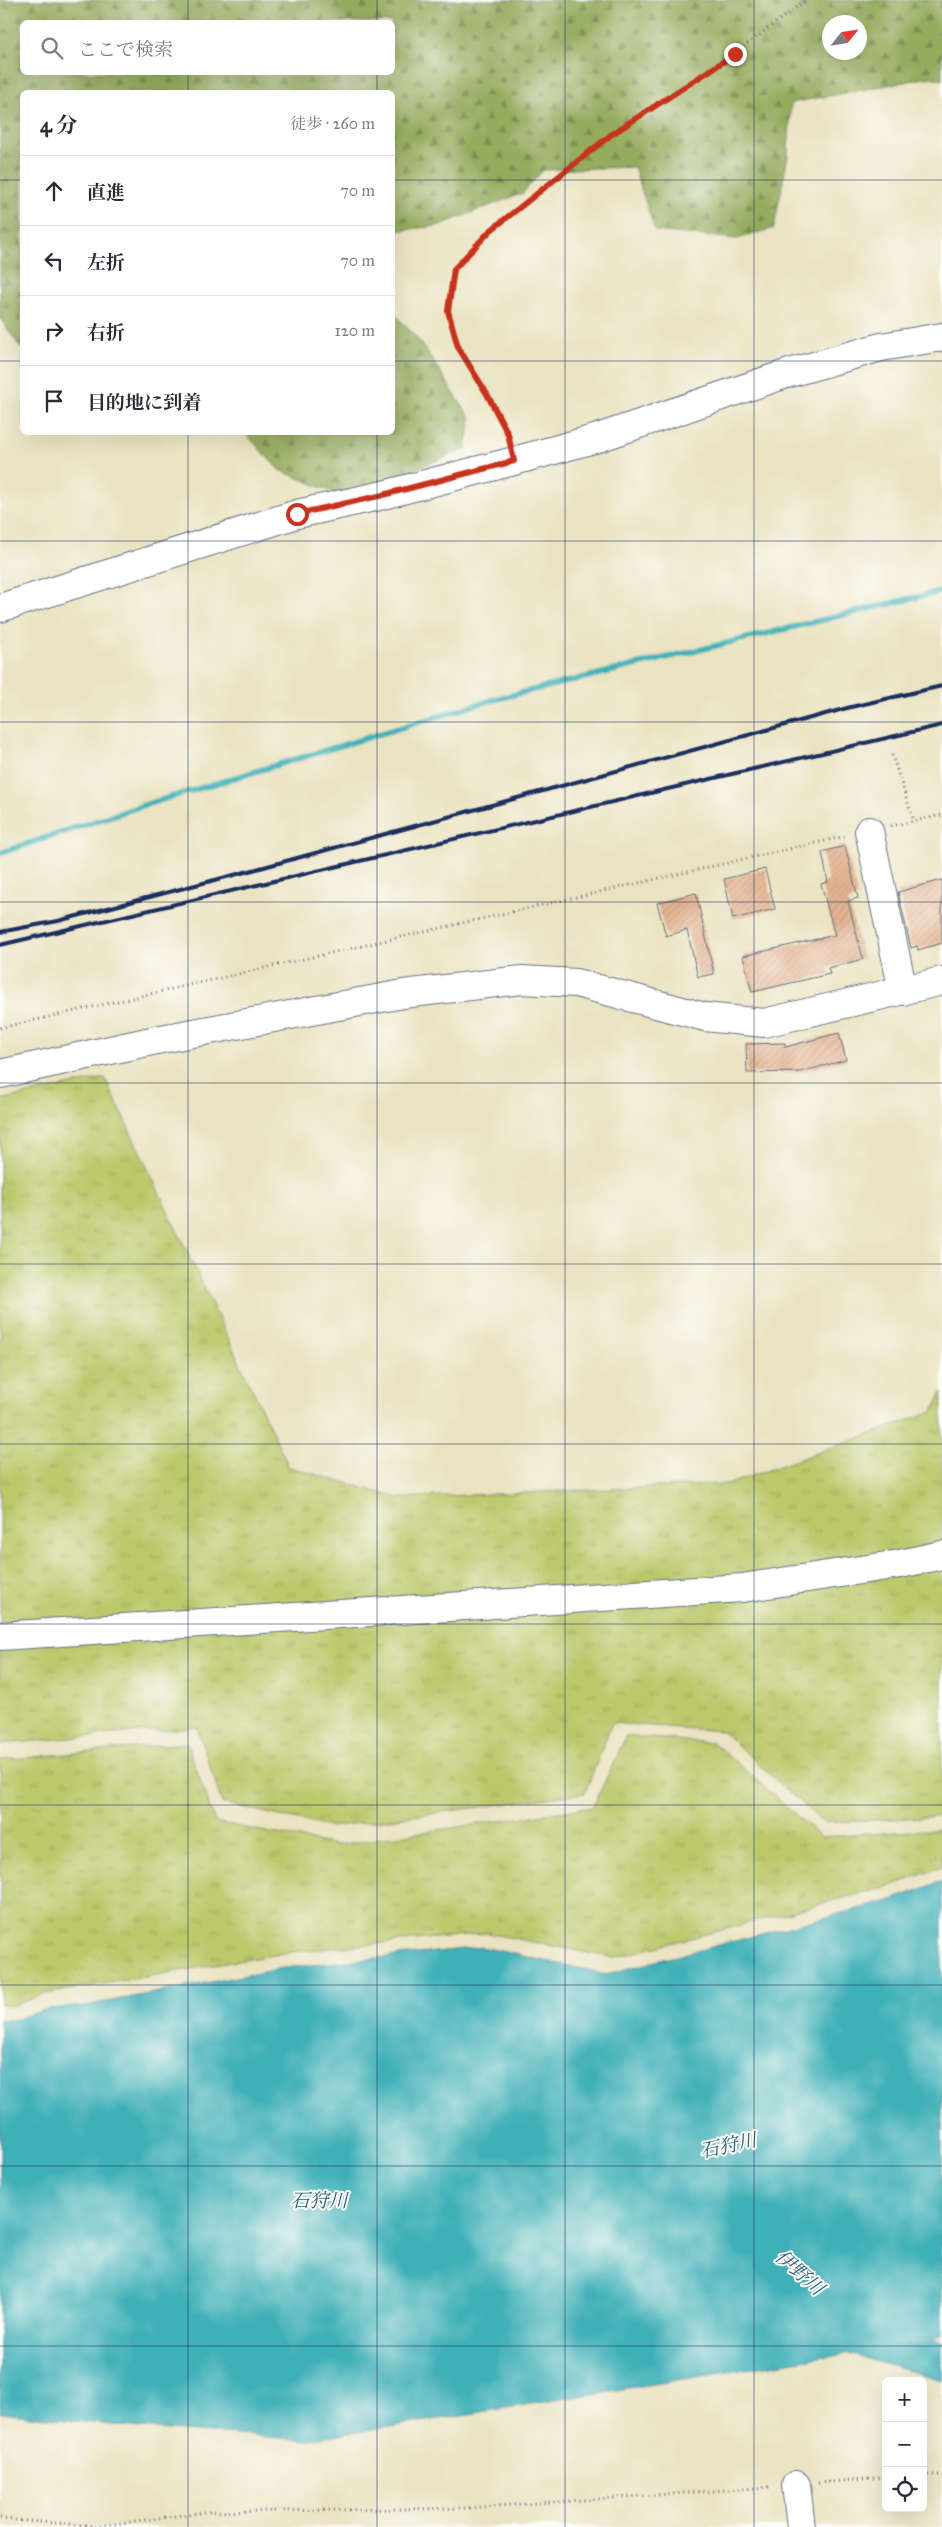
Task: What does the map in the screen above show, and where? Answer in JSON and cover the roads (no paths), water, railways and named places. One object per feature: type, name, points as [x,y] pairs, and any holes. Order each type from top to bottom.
[{"type":"street","points":[[0,608],[297,514],[379,496],[598,438],[786,374],[881,348],[942,337]]},
{"type":"street","points":[[869,831],[903,991]]},
{"type":"street","points":[[0,1074],[161,1039],[384,998],[522,980],[576,983],[705,1017],[764,1023],[942,981]]},
{"type":"street","points":[[0,1636],[742,1588],[900,1564],[942,1555]]},
{"type":"street","points":[[796,2485],[801,2527]]},
{"type":"water","name":"石狩川","points":[[942,1881],[942,2334],[932,2339],[942,2342],[942,2380],[845,2353],[309,2440],[140,2428],[0,2413],[0,2020],[14,2020],[47,2009],[85,2006],[283,1968],[482,1947],[606,1974],[889,1901]]},
{"type":"waterway","points":[[0,853],[141,806],[492,700],[942,591]]},
{"type":"railway","points":[[0,932],[58,921],[253,870],[851,707],[942,686]]},
{"type":"railway","points":[[0,945],[942,725]]},
{"type":"water label","name":"伊野川","points":[[800,2272]]}]
